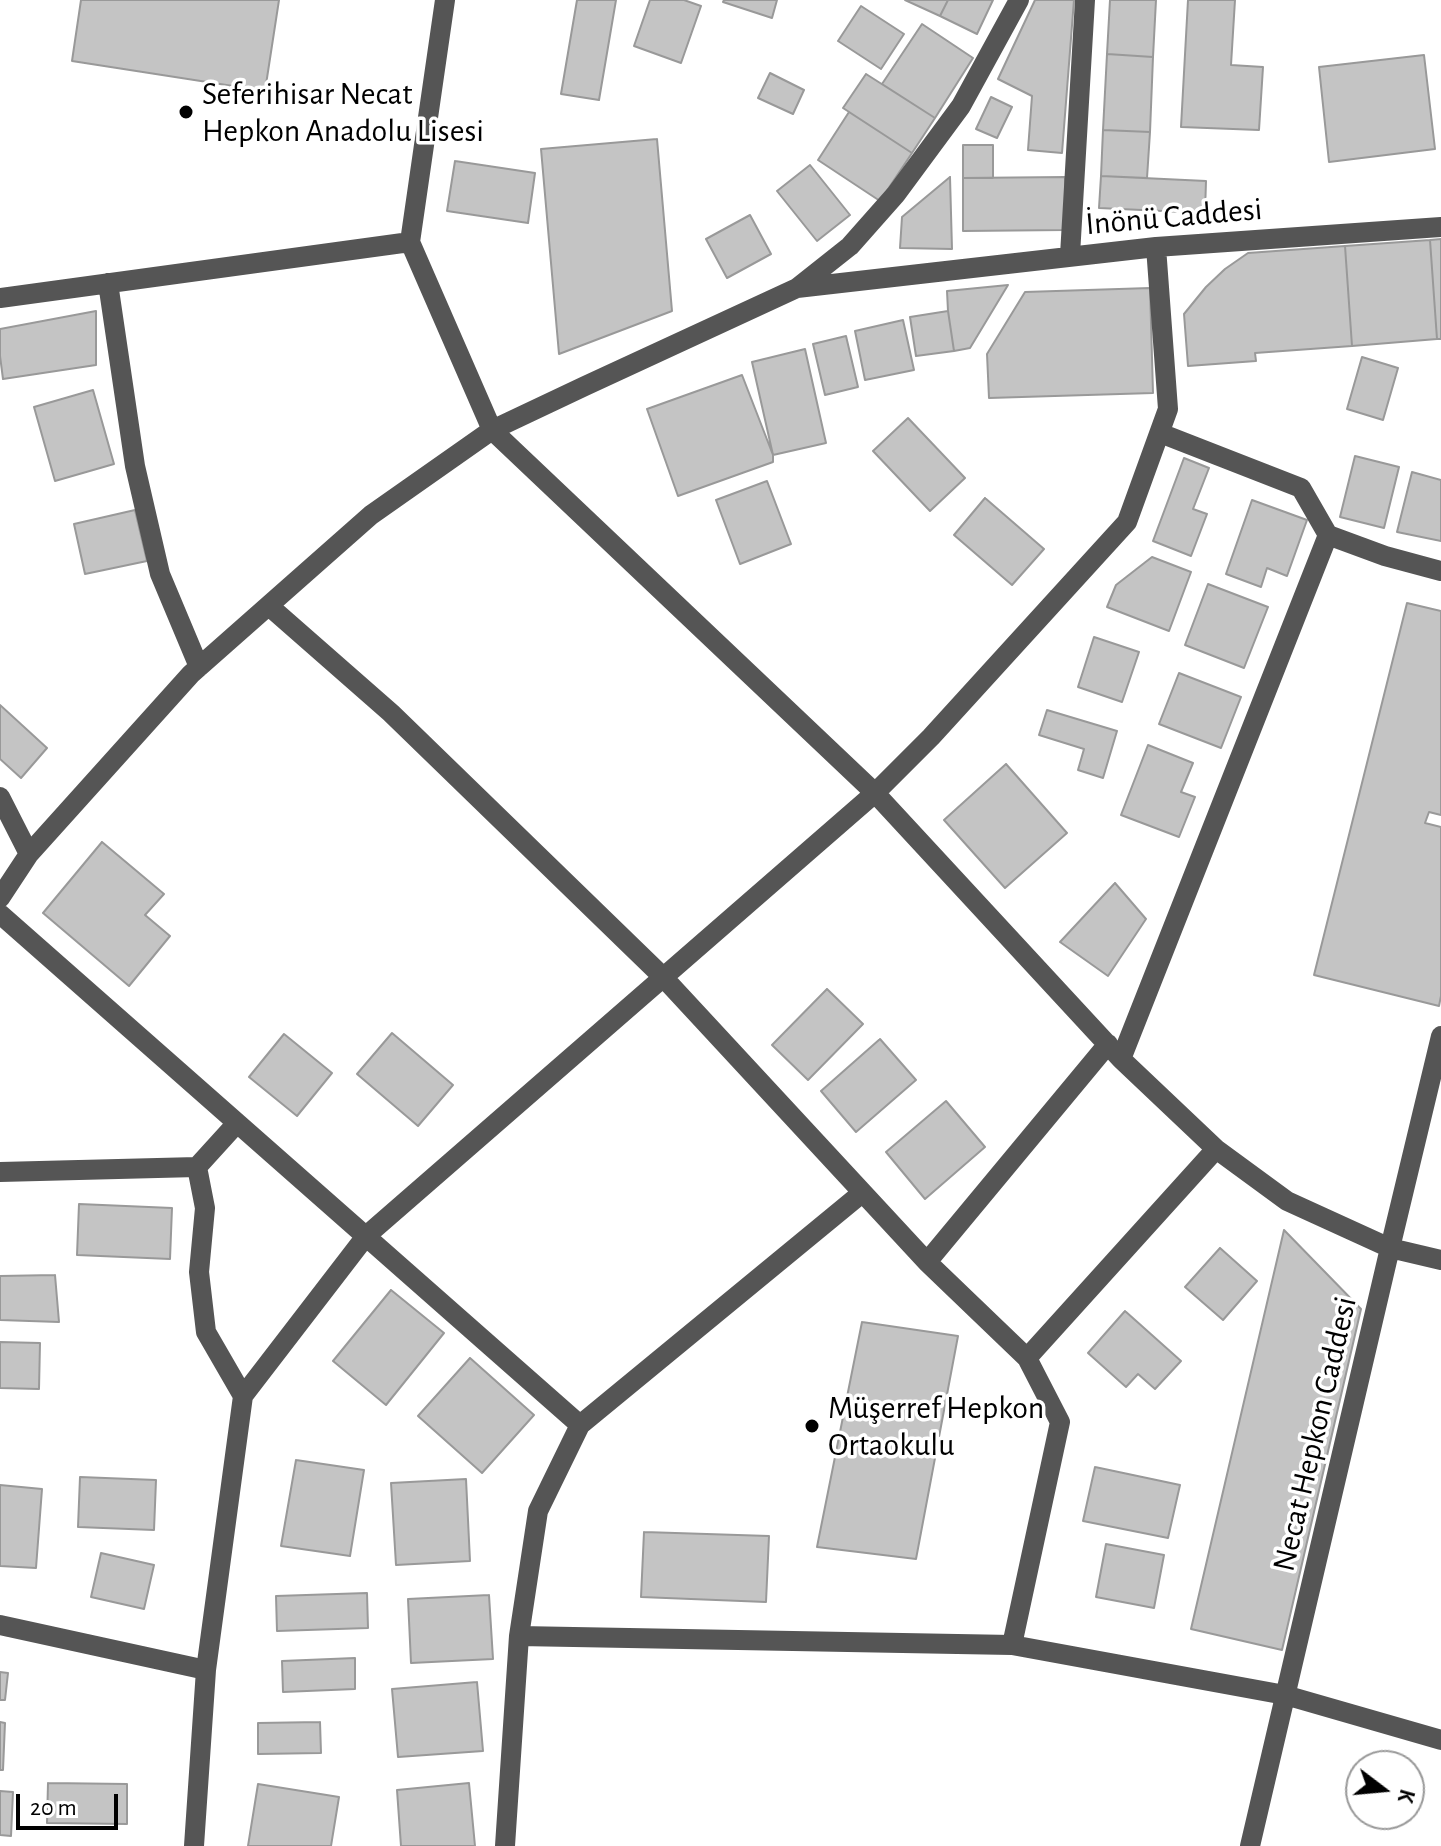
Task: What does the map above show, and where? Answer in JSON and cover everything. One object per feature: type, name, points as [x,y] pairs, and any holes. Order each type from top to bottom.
[{"type":"street","points":[[445,0],[410,242],[492,430],[875,793],[1114,1052],[1216,1149],[1287,1201],[1390,1248],[1441,1260]]},
{"type":"street","points":[[0,898],[29,854],[199,667],[371,515],[492,430],[797,288],[850,246],[896,194],[961,106],[1019,0]]},
{"type":"street","name":"İnönü Caddesi","points":[[1085,0],[1070,255],[1441,227]]},
{"type":"street","points":[[0,298],[410,242]]},
{"type":"street","points":[[194,1846],[206,1670],[243,1396],[366,1236],[875,793],[931,737],[1127,522],[1168,409],[1156,247]]},
{"type":"street","points":[[797,288],[1070,255]]},
{"type":"street","points":[[108,283],[135,466],[160,574],[199,667]]},
{"type":"street","points":[[1160,433],[1301,488],[1328,535],[1385,556],[1441,571]]},
{"type":"street","points":[[927,1262],[1114,1052],[1328,535]]},
{"type":"street","points":[[269,606],[391,713],[663,977],[927,1262],[1027,1358],[1060,1422],[1012,1645]]},
{"type":"street","points":[[0,797],[29,854]]},
{"type":"street","points":[[0,914],[580,1425]]},
{"type":"street","name":"Necat Hepkon Caddesi","points":[[1250,1846],[1441,1036]]},
{"type":"street","points":[[0,1172],[197,1167],[237,1123]]},
{"type":"street","points":[[1027,1358],[1216,1149]]},
{"type":"street","points":[[197,1167],[205,1208],[199,1272],[206,1332],[243,1396]]},
{"type":"street","points":[[505,1846],[519,1636],[538,1511],[580,1425],[862,1193]]},
{"type":"street","points":[[0,1625],[206,1670]]},
{"type":"street","points":[[519,1636],[1012,1645],[1285,1695],[1441,1740]]},
{"type":"building","points":[[81,0],[279,0],[265,91],[72,61]]},
{"type":"building","points":[[577,0],[616,0],[599,100],[561,94]]},
{"type":"building","points":[[650,0],[684,0],[701,6],[681,63],[634,46]]},
{"type":"building","points":[[724,0],[777,0],[772,18]]},
{"type":"building","points":[[905,0],[948,0],[940,16]]},
{"type":"building","points":[[948,0],[993,0],[977,34],[940,16]]},
{"type":"building","points":[[1035,0],[1074,0],[1062,153],[1028,150],[1032,96],[998,79]]},
{"type":"building","points":[[1110,0],[1156,0],[1153,57],[1107,54]]},
{"type":"building","points":[[1188,0],[1235,0],[1231,65],[1263,67],[1259,130],[1181,127]]},
{"type":"building","points":[[861,6],[904,34],[881,69],[838,41]]},
{"type":"building","points":[[922,24],[973,58],[935,118],[882,84]]},
{"type":"building","points":[[1107,54],[1153,57],[1150,132],[1103,130]]},
{"type":"building","points":[[1424,55],[1435,149],[1329,162],[1319,67]]},
{"type":"building","points":[[770,73],[804,90],[793,114],[758,98]]},
{"type":"building","points":[[866,74],[935,118],[912,153],[843,108]]},
{"type":"building","points":[[991,97],[1012,107],[997,138],[976,129]]},
{"type":"building","points":[[849,112],[912,153],[880,201],[818,160]]},
{"type":"building","points":[[1103,130],[1150,132],[1147,178],[1101,176]]},
{"type":"building","points":[[657,139],[672,311],[559,354],[541,149]]},
{"type":"building","points":[[963,145],[993,145],[993,178],[963,178]]},
{"type":"building","points":[[455,161],[535,173],[528,223],[447,211]]},
{"type":"building","points":[[810,165],[850,215],[817,241],[777,191]]},
{"type":"building","points":[[1101,176],[1206,181],[1205,213],[1099,208]]},
{"type":"building","points":[[950,177],[952,249],[900,248],[902,217]]},
{"type":"building","points":[[1065,177],[1065,230],[963,231],[963,178]]},
{"type":"building","points":[[750,215],[771,254],[727,278],[706,239]]},
{"type":"building","points":[[1441,239],[1441,339],[1437,339],[1430,240]]},
{"type":"building","points":[[1430,240],[1437,339],[1352,346],[1345,246]]},
{"type":"building","points":[[1345,246],[1352,346],[1255,353],[1256,361],[1188,366],[1184,314],[1225,269],[1248,253]]},
{"type":"building","points":[[1008,285],[970,348],[954,351],[947,291]]},
{"type":"building","points":[[1150,288],[1153,393],[989,398],[987,354],[1025,292]]},
{"type":"building","points":[[96,311],[96,365],[3,379],[0,329]]},
{"type":"building","points":[[948,311],[954,351],[916,356],[910,317]]},
{"type":"building","points":[[903,320],[914,370],[865,380],[855,331]]},
{"type":"building","points":[[846,336],[858,387],[825,395],[813,344]]},
{"type":"building","points":[[805,349],[826,443],[773,455],[752,362]]},
{"type":"building","points":[[1362,357],[1398,368],[1383,420],[1347,409]]},
{"type":"building","points":[[742,375],[773,462],[678,496],[647,409]]},
{"type":"building","points":[[93,390],[114,464],[55,481],[34,407]]},
{"type":"building","points":[[908,418],[965,478],[930,511],[873,451]]},
{"type":"building","points":[[1355,456],[1399,467],[1384,528],[1340,517]]},
{"type":"building","points":[[1184,458],[1209,468],[1193,509],[1207,514],[1191,556],[1153,541]]},
{"type":"building","points":[[1412,472],[1441,480],[1441,541],[1397,532]]},
{"type":"building","points":[[767,481],[791,544],[740,564],[716,500]]},
{"type":"building","points":[[985,498],[1044,549],[1012,585],[954,535]]},
{"type":"building","points":[[1252,500],[1307,520],[1287,576],[1267,568],[1261,587],[1226,574]]},
{"type":"building","points":[[135,510],[147,561],[85,574],[74,524]]},
{"type":"building","points":[[1152,557],[1191,572],[1169,631],[1107,607],[1116,585]]},
{"type":"building","points":[[1208,584],[1268,607],[1244,668],[1185,645]]},
{"type":"building","points":[[1407,603],[1441,611],[1441,815],[1429,812],[1425,823],[1441,827],[1439,1006],[1314,975]]},
{"type":"building","points":[[1094,637],[1139,652],[1122,702],[1078,687]]},
{"type":"building","points":[[1179,673],[1241,697],[1221,748],[1159,724]]},
{"type":"building","points":[[0,705],[47,748],[21,778],[0,759]]},
{"type":"building","points":[[1047,710],[1117,731],[1103,778],[1078,770],[1084,749],[1039,735]]},
{"type":"building","points":[[1148,745],[1193,763],[1181,792],[1195,797],[1179,837],[1121,815]]},
{"type":"building","points":[[1006,764],[1067,833],[1005,888],[944,820]]},
{"type":"building","points":[[102,842],[164,894],[145,915],[170,936],[129,986],[43,913]]},
{"type":"building","points":[[1115,883],[1146,919],[1108,976],[1060,942]]},
{"type":"building","points":[[827,989],[863,1024],[808,1080],[772,1045]]},
{"type":"building","points":[[392,1033],[453,1085],[418,1126],[357,1074]]},
{"type":"building","points":[[284,1034],[332,1073],[297,1116],[249,1077]]},
{"type":"building","points":[[880,1039],[916,1080],[856,1132],[821,1091]]},
{"type":"building","points":[[946,1101],[985,1147],[925,1199],[886,1152]]},
{"type":"building","points":[[79,1204],[172,1208],[170,1259],[77,1255]]},
{"type":"building","points":[[1284,1230],[1361,1309],[1282,1650],[1191,1629]]},
{"type":"building","points":[[1220,1248],[1257,1281],[1223,1320],[1185,1287]]},
{"type":"building","points":[[55,1275],[59,1322],[0,1320],[0,1276]]},
{"type":"building","points":[[391,1290],[444,1333],[386,1405],[333,1361]]},
{"type":"building","points":[[1125,1311],[1181,1361],[1155,1389],[1138,1374],[1126,1387],[1088,1353]]},
{"type":"building","points":[[862,1322],[958,1336],[916,1559],[817,1547]]},
{"type":"building","points":[[0,1342],[40,1343],[39,1389],[0,1388]]},
{"type":"building","points":[[470,1358],[534,1415],[482,1473],[418,1416]]},
{"type":"building","points":[[296,1460],[364,1470],[350,1556],[281,1546]]},
{"type":"building","points":[[1095,1467],[1180,1485],[1168,1538],[1083,1521]]},
{"type":"building","points":[[80,1477],[156,1480],[154,1530],[78,1527]]},
{"type":"building","points":[[466,1479],[470,1561],[396,1565],[391,1483]]},
{"type":"building","points":[[0,1485],[42,1489],[36,1568],[0,1566]]},
{"type":"building","points":[[644,1532],[769,1536],[766,1602],[641,1597]]},
{"type":"building","points":[[1106,1544],[1164,1555],[1154,1608],[1096,1597]]},
{"type":"building","points":[[101,1553],[154,1565],[144,1609],[91,1597]]},
{"type":"building","points":[[367,1593],[368,1628],[277,1631],[276,1596]]},
{"type":"building","points":[[489,1595],[493,1659],[411,1663],[408,1599]]},
{"type":"building","points":[[355,1658],[355,1689],[283,1692],[282,1661]]},
{"type":"building","points":[[0,1672],[8,1673],[5,1700],[0,1700]]},
{"type":"building","points":[[477,1682],[483,1751],[398,1757],[392,1689]]},
{"type":"building","points":[[0,1722],[5,1723],[3,1770],[0,1770]]},
{"type":"building","points":[[320,1722],[321,1753],[258,1754],[258,1723]]},
{"type":"building","points":[[48,1783],[127,1784],[127,1824],[47,1823]]},
{"type":"building","points":[[469,1783],[475,1846],[401,1846],[397,1790]]},
{"type":"building","points":[[258,1784],[339,1797],[331,1846],[248,1846]]},
{"type":"building","points":[[0,1791],[13,1792],[11,1836],[0,1835]]},
{"type":"place","name":"Seferihisar Necat Hepkon Anadolu Lisesi","points":[[186,112]]},
{"type":"place","name":"Müşerref Hepkon Ortaokulu","points":[[812,1426]]}]
